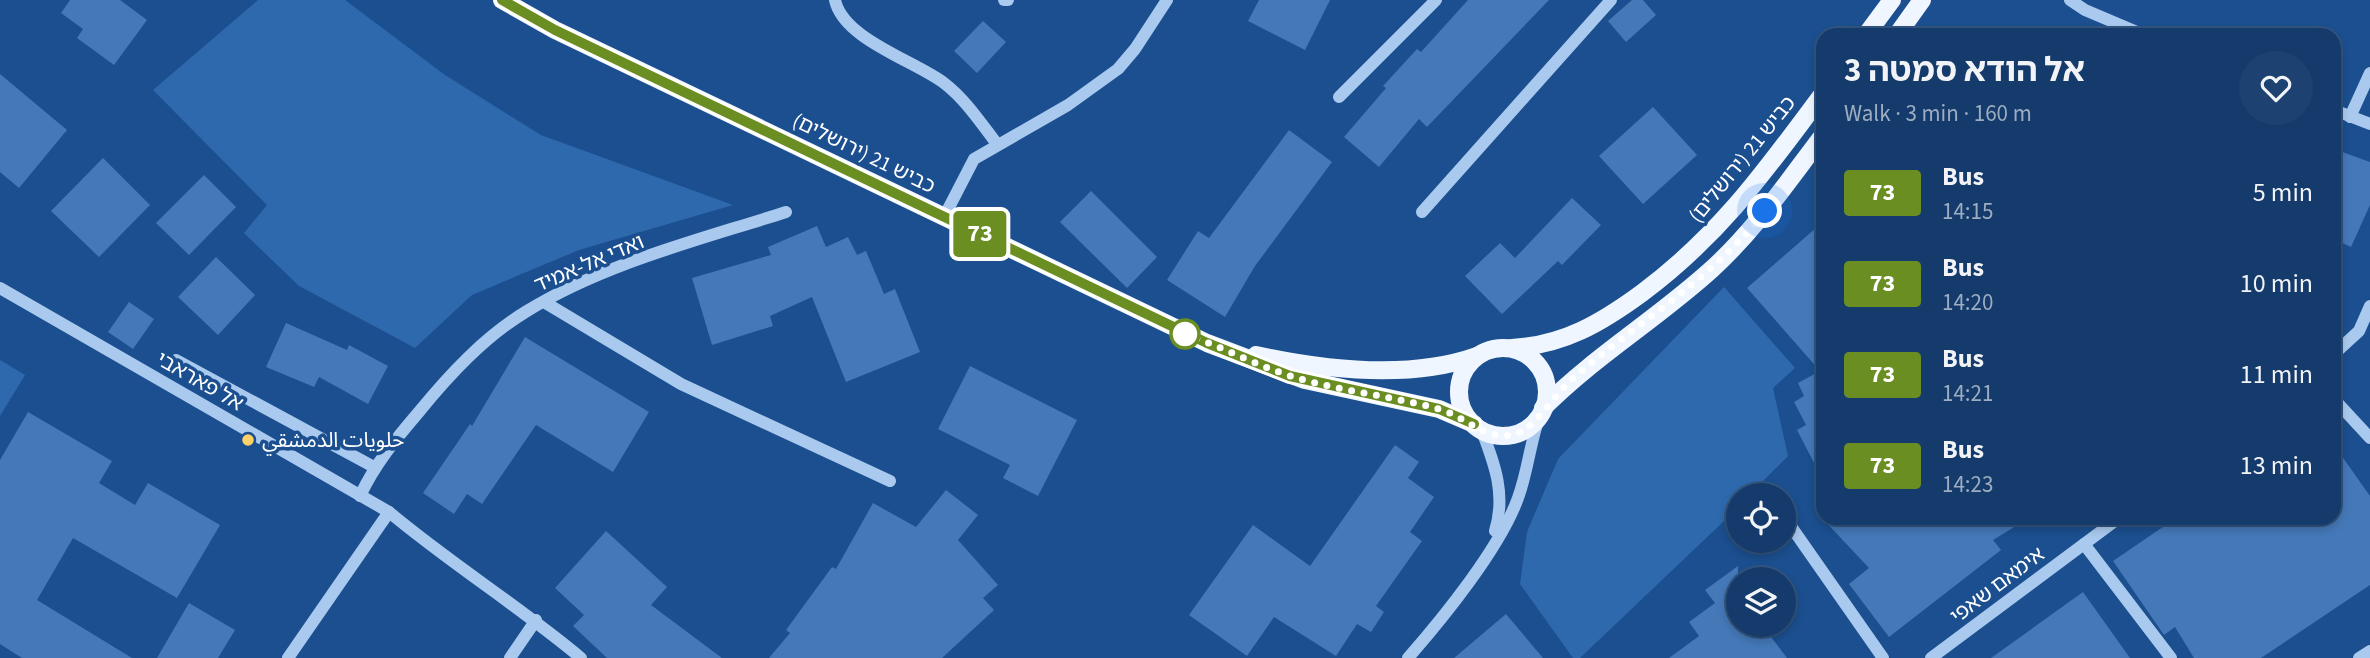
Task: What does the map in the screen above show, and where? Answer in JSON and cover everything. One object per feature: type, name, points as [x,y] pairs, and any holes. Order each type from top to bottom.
[{"type":"main road","name":"כביש 21 (ירושלים)","points":[[502,0],[555,30],[1207,343],[1285,374],[1439,409],[1478,428]]},
{"type":"main road","points":[[1871,28],[1892,0]]},
{"type":"main road","points":[[1902,28],[1922,0]]},
{"type":"main road","name":"כביש 21 (ירושלים)","points":[[1512,348],[1535,347],[1574,336],[1617,312],[1667,274],[1737,208],[1816,103]]},
{"type":"main road","points":[[1542,412],[1547,399],[1546,382],[1540,367],[1527,355],[1512,348],[1500,348],[1477,356],[1460,379],[1458,394],[1465,416],[1478,428],[1498,436],[1515,435],[1528,428],[1610,347],[1712,270],[1756,224],[1816,145]]},
{"type":"main road","name":"כביש 21 (ירושלים)","points":[[1207,343],[1271,358],[1352,368],[1434,367],[1477,356]]},
{"type":"street","points":[[835,0],[847,22],[866,37],[945,83],[967,104],[997,144]]},
{"type":"street","points":[[944,217],[974,159],[1068,105],[1118,69],[1135,49],[1167,0]]},
{"type":"street","points":[[1339,97],[1436,0]]},
{"type":"street","points":[[1422,212],[1611,0]]},
{"type":"street","points":[[2070,0],[2085,10],[2127,28]]},
{"type":"street","points":[[2350,117],[2370,73]]},
{"type":"street","points":[[2341,113],[2370,124]]},
{"type":"street","name":"ואדי אל-אמיד","points":[[360,496],[374,467],[446,379],[484,344],[526,312],[591,278],[786,212]]},
{"type":"street","name":"אל פאראבי","points":[[0,288],[389,512],[444,558],[536,620],[582,658]]},
{"type":"street","points":[[544,302],[607,343],[681,384],[890,481]]},
{"type":"street","points":[[2341,348],[2359,331],[2370,306]]},
{"type":"street","points":[[176,360],[374,467]]},
{"type":"street","points":[[2341,407],[2370,438]]},
{"type":"street","points":[[1408,658],[1482,560],[1518,500],[1542,412]]},
{"type":"street","points":[[1478,428],[1494,462],[1501,499],[1496,528],[1482,560]]},
{"type":"street","points":[[288,658],[389,512]]},
{"type":"street","name":"אימאם שאפי","points":[[1931,658],[2110,525]]},
{"type":"street","points":[[1796,534],[1883,658]]},
{"type":"street","points":[[2084,544],[2171,658]]},
{"type":"street","points":[[510,658],[536,620]]},
{"type":"street","points":[[2358,658],[2370,650]]},
{"type":"shaded area","points":[[258,0],[345,0],[445,75],[541,135],[733,205],[579,250],[472,295],[415,348],[299,286],[244,233],[267,205],[153,90]]},
{"type":"shaded area","points":[[1724,287],[1795,368],[1773,388],[1788,456],[1761,483],[1726,483],[1726,519],[1580,658],[1573,658],[1520,584],[1527,532],[1558,459]]},
{"type":"shaded area","points":[[0,360],[25,375],[0,416]]},
{"type":"building","points":[[70,0],[120,0],[147,20],[114,65],[77,38],[83,29],[61,13]]},
{"type":"building","points":[[1259,0],[1330,0],[1305,50],[1248,21]]},
{"type":"building","points":[[1468,0],[1549,0],[1427,127],[1419,119],[1379,167],[1344,137],[1386,88],[1383,86],[1417,49],[1421,52]]},
{"type":"building","points":[[1632,0],[1643,0],[1656,15],[1626,42],[1608,21]]},
{"type":"building","points":[[983,21],[1006,42],[977,73],[954,51]]},
{"type":"building","points":[[0,74],[67,130],[19,188],[0,172]]},
{"type":"building","points":[[1653,107],[1697,155],[1643,204],[1599,156]]},
{"type":"building","points":[[1289,130],[1332,162],[1255,266],[1225,317],[1167,280],[1198,231],[1209,238]]},
{"type":"building","points":[[2341,152],[2370,162],[2370,205],[2351,247],[2341,242]]},
{"type":"building","points":[[103,158],[150,205],[99,257],[51,211]]},
{"type":"building","points":[[204,175],[236,207],[189,255],[156,223]]},
{"type":"building","points":[[1091,191],[1157,257],[1127,288],[1060,222]]},
{"type":"building","points":[[1572,198],[1601,225],[1562,265],[1558,261],[1502,314],[1465,276],[1500,243],[1515,258]]},
{"type":"building","points":[[817,226],[826,247],[848,237],[857,255],[866,251],[884,294],[895,289],[920,352],[846,382],[812,297],[770,316],[773,326],[712,345],[692,278],[771,255],[768,247]]},
{"type":"building","points":[[1816,228],[1816,366],[1747,288]]},
{"type":"building","points":[[216,257],[255,295],[218,335],[178,297]]},
{"type":"building","points":[[129,302],[154,319],[133,349],[108,332]]},
{"type":"building","points":[[286,323],[347,350],[349,345],[388,366],[368,404],[319,377],[314,387],[266,367]]},
{"type":"building","points":[[525,337],[649,412],[613,472],[536,425],[482,504],[467,494],[454,514],[423,493],[470,424],[472,426]]},
{"type":"building","points":[[970,366],[1077,420],[1038,496],[1003,478],[1010,465],[938,429]]},
{"type":"building","points":[[1816,373],[1816,467],[1797,430],[1806,425],[1794,402],[1804,396],[1798,383]]},
{"type":"building","points":[[28,412],[112,461],[99,483],[135,505],[148,483],[220,525],[177,598],[73,538],[37,600],[132,658],[22,658],[0,644],[0,460]]},
{"type":"building","points":[[1395,445],[1419,462],[1408,478],[1434,497],[1410,532],[1422,541],[1376,606],[1384,612],[1371,632],[1357,624],[1336,656],[1274,617],[1247,656],[1189,615],[1253,525],[1310,566]]},
{"type":"building","points":[[2341,455],[2370,496],[2370,585],[2261,658],[2194,658],[2175,627],[2164,635],[2113,561],[2166,525],[2341,525]]},
{"type":"building","points":[[946,490],[978,515],[958,540],[998,585],[983,598],[994,610],[942,658],[769,658],[790,633],[786,630],[832,567],[836,569],[873,503],[916,527]]},
{"type":"building","points":[[1829,525],[2018,525],[1993,540],[2001,550],[1889,637],[1849,584],[1869,568]]},
{"type":"building","points":[[606,531],[667,587],[651,605],[722,658],[607,658],[573,626],[584,615],[555,588]]},
{"type":"building","points":[[1726,575],[1726,637],[1771,637],[1787,658],[1669,658],[1699,636],[1689,622],[1715,603],[1705,590]]},
{"type":"building","points":[[2083,592],[2130,658],[1991,658]]},
{"type":"building","points":[[189,603],[235,630],[218,658],[157,658]]},
{"type":"building","points":[[1506,614],[1543,658],[1454,658]]},
{"type":"bus line","name":"73","points":[[502,0],[555,30],[1234,355],[1305,380],[1439,409],[1474,424]]},
{"type":"place","name":"حلويات الدمشقي","points":[[248,440]]},
{"type":"route","points":[[1185,334],[1305,380],[1439,409],[1457,415],[1482,431],[1498,436],[1515,435],[1528,428],[1567,384],[1610,347],[1712,270],[1765,211]]}]
